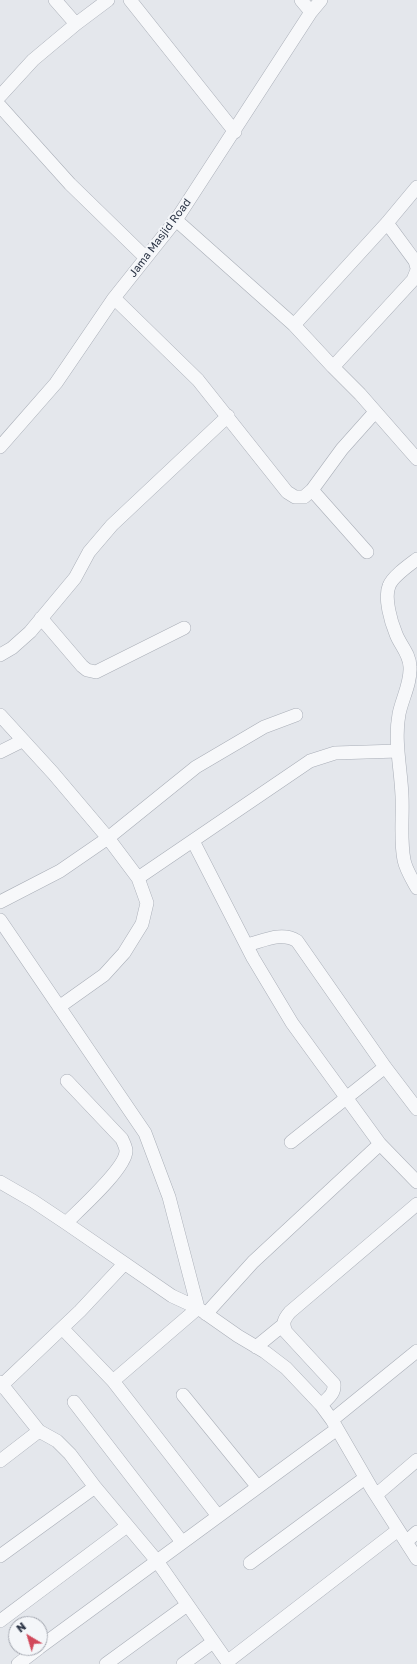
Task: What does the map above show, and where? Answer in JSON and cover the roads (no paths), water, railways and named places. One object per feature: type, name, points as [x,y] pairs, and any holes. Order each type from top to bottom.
[{"type":"street","points":[[55,0],[76,24]]},
{"type":"street","points":[[0,96],[33,60],[76,24],[108,0]]},
{"type":"street","points":[[130,0],[235,132]]},
{"type":"street","points":[[301,0],[311,12]]},
{"type":"street","name":"Jama Masjid Road","points":[[0,447],[56,383],[114,298],[145,257],[176,220],[235,132],[311,12],[321,0]]},
{"type":"street","points":[[0,106],[70,184],[145,257]]},
{"type":"street","points":[[294,325],[387,223],[417,187]]},
{"type":"street","points":[[176,220],[294,325],[360,394],[417,459]]},
{"type":"street","points":[[333,367],[413,280],[417,269],[415,261],[387,223]]},
{"type":"street","points":[[114,298],[198,380],[287,492],[295,497],[304,497],[312,490],[342,449],[375,412]]},
{"type":"street","points":[[0,655],[12,648],[30,632],[75,578],[89,552],[112,525],[228,416]]},
{"type":"street","points":[[312,490],[367,552]]},
{"type":"street","points":[[417,559],[402,571],[389,585],[387,601],[396,633],[407,654],[410,665],[410,676],[399,715],[398,751],[402,795],[402,844],[404,861],[410,877],[417,888]]},
{"type":"street","points":[[41,618],[82,666],[87,670],[96,672],[184,628]]},
{"type":"street","points":[[0,715],[22,741],[53,773],[108,838],[138,878],[147,903],[142,924],[124,953],[104,975],[59,1007]]},
{"type":"street","points":[[0,902],[60,871],[108,838],[196,767],[264,727],[296,715]]},
{"type":"street","points":[[0,752],[22,741]]},
{"type":"street","points":[[138,878],[310,761],[335,753],[398,751]]},
{"type":"street","points":[[192,841],[247,945],[292,1023],[380,1144],[417,1182]]},
{"type":"street","points":[[0,920],[145,1133],[169,1197],[202,1311]]},
{"type":"street","points":[[247,945],[280,936],[287,936],[298,941],[385,1067],[417,1109]]},
{"type":"street","points":[[291,1142],[385,1067]]},
{"type":"street","points":[[66,1223],[112,1176],[123,1161],[126,1150],[122,1139],[67,1081]]},
{"type":"street","points":[[113,1381],[202,1311],[380,1144]]},
{"type":"street","points":[[0,1182],[33,1200],[172,1296],[202,1311],[286,1368],[321,1405],[334,1424],[365,1478],[417,1560]]},
{"type":"street","points":[[256,1347],[283,1325],[290,1312],[416,1208]]},
{"type":"street","points":[[124,1264],[62,1328],[1,1385],[39,1431],[56,1441],[70,1454],[157,1561],[228,1663],[398,1530]]},
{"type":"street","points":[[283,1325],[286,1332],[334,1384],[332,1394],[321,1405]]},
{"type":"street","points":[[62,1328],[113,1381],[218,1516]]},
{"type":"street","points":[[48,1642],[257,1486],[334,1424],[417,1351]]},
{"type":"street","points":[[183,1395],[257,1486]]},
{"type":"street","points":[[74,1402],[182,1542]]},
{"type":"street","points":[[0,1461],[39,1431]]},
{"type":"street","points":[[376,1495],[417,1460]]},
{"type":"street","points":[[250,1563],[365,1478]]},
{"type":"street","points":[[0,1556],[95,1486]]},
{"type":"street","points":[[0,1621],[127,1526]]},
{"type":"street","points":[[406,1542],[417,1532]]},
{"type":"street","points":[[106,1664],[187,1605]]},
{"type":"street","points":[[183,1664],[213,1642]]},
{"type":"street","points":[[18,1664],[29,1656]]}]
